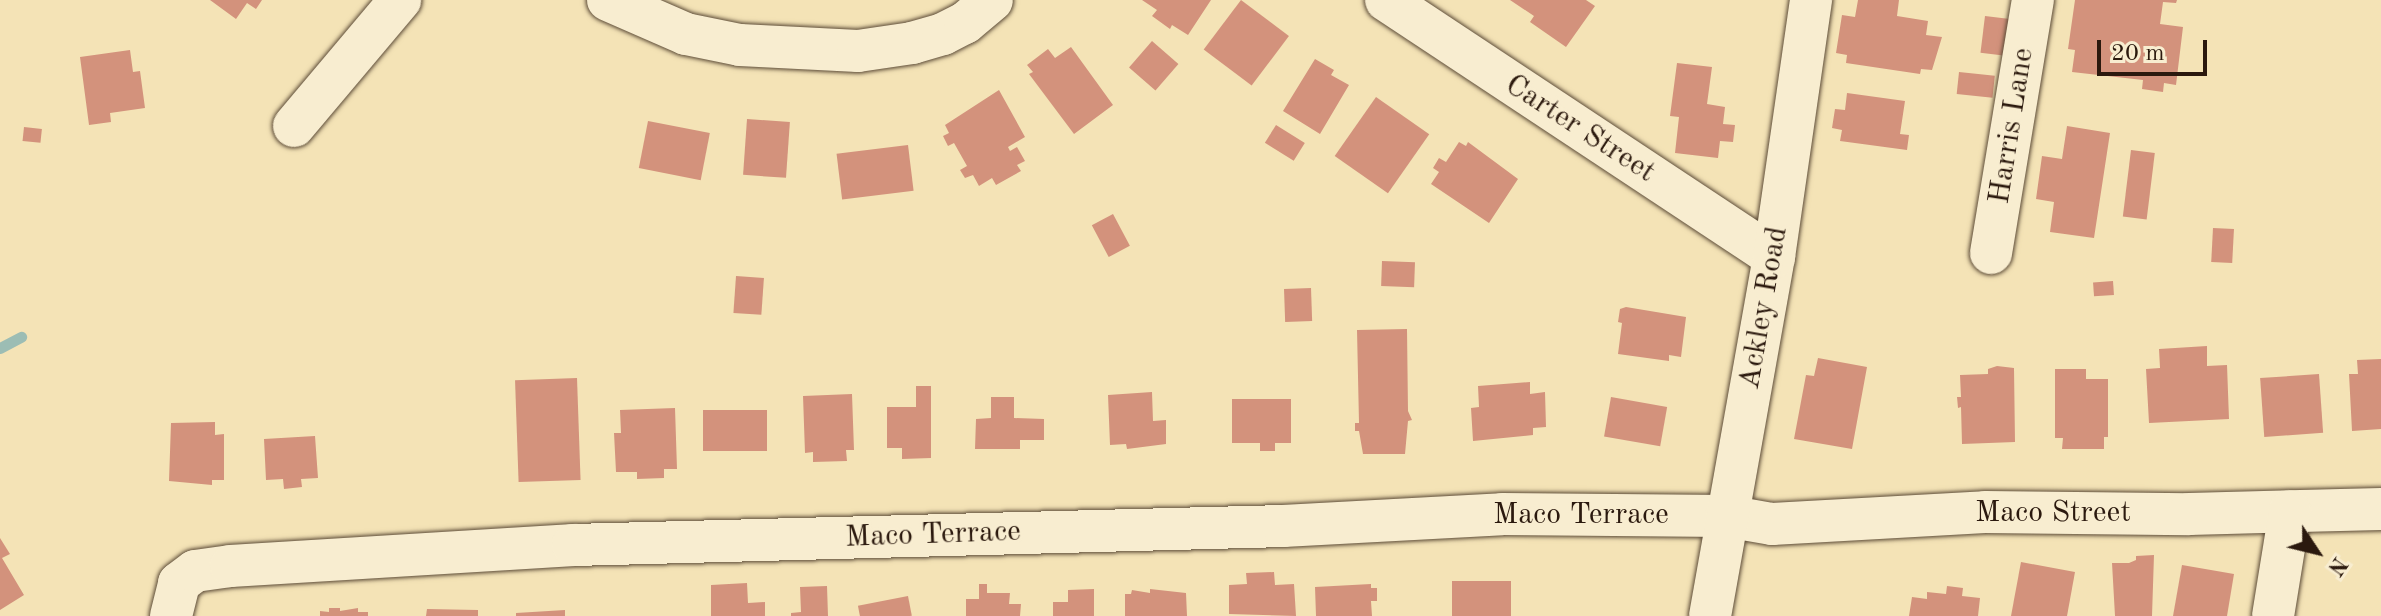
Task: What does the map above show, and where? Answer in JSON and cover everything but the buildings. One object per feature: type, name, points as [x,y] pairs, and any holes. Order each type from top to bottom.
[{"type":"street","points":[[294,126],[400,0]]},
{"type":"street","points":[[608,0],[686,34],[740,45],[858,51],[912,43],[943,34],[965,23],[992,0]]},
{"type":"street","name":"Carter Street","points":[[1386,0],[1774,257]]},
{"type":"street","name":"Ackley Road","points":[[1710,616],[1774,257],[1811,0]]},
{"type":"street","name":"Harris Lane","points":[[1991,253],[2033,0]]},
{"type":"street","name":"Maco Street","points":[[1726,516],[1772,524],[1985,512],[2189,514],[2381,509]]},
{"type":"street","points":[[2273,616],[2290,511]]},
{"type":"street","name":"Maco Terrace","points":[[171,616],[179,583],[195,571],[231,566],[573,545],[1283,526],[1502,514],[1726,516]]},
{"type":"waterway","points":[[0,348],[21,337]]}]
